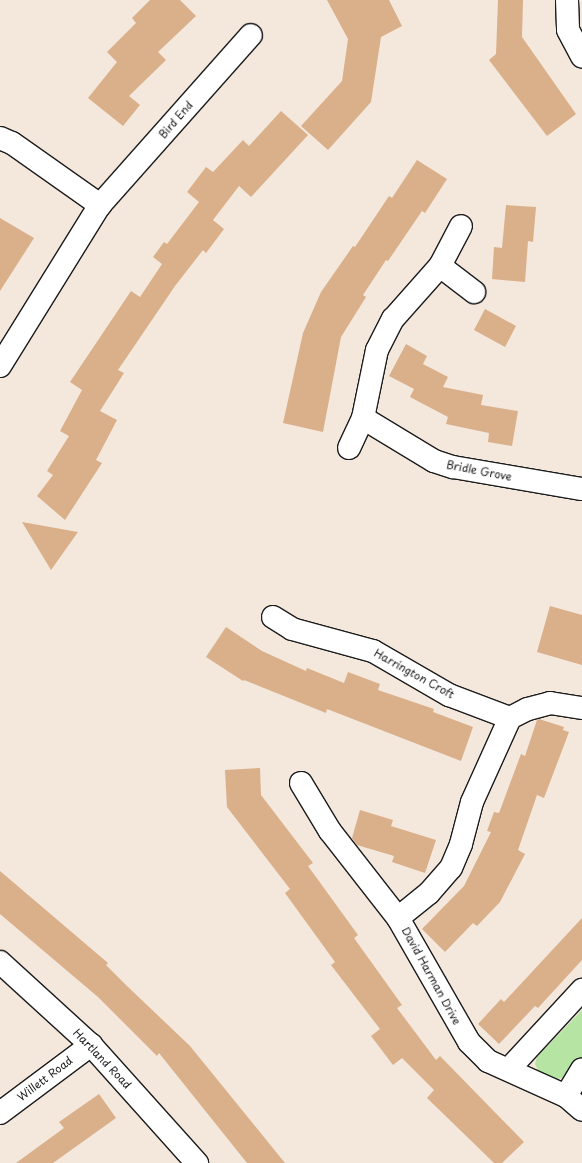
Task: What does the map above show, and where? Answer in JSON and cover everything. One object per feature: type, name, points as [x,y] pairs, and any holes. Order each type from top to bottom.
[{"type":"street","points":[[567,0],[568,30],[582,56]]},
{"type":"street","name":"Bird End","points":[[0,366],[100,205],[251,35]]},
{"type":"street","points":[[0,138],[12,143],[100,205]]},
{"type":"street","points":[[349,448],[363,418],[377,350],[392,320],[440,266],[461,226]]},
{"type":"street","points":[[440,266],[474,292]]},
{"type":"street","name":"Bridle Grove","points":[[363,418],[434,461],[452,467],[582,489]]},
{"type":"street","name":"Harrington Croft","points":[[273,617],[292,629],[373,651],[449,695],[510,718]]},
{"type":"street","points":[[398,918],[429,893],[452,868],[461,844],[472,802],[510,718],[528,708],[550,703],[582,708]]},
{"type":"street","name":"David Harman Drive","points":[[301,783],[330,831],[398,918],[469,1042],[488,1061],[509,1068],[574,1103]]},
{"type":"street","name":"Hartland Road","points":[[0,962],[91,1045],[197,1163]]},
{"type":"street","points":[[509,1068],[582,990]]},
{"type":"street","name":"Willett Road","points":[[0,1113],[91,1045]]},
{"type":"street","points":[[574,1103],[582,1069]]},
{"type":"green space","points":[[582,1010],[582,1059],[563,1078],[550,1080],[541,1076],[535,1064],[537,1057]]},
{"type":"building","points":[[150,0],[180,0],[196,16],[158,52],[166,60],[129,96],[140,105],[123,126],[88,98],[117,62],[107,52],[136,23],[132,18]]},
{"type":"building","points":[[327,0],[389,0],[402,26],[381,37],[371,102],[328,150],[301,126],[342,81],[348,39]]},
{"type":"building","points":[[498,0],[523,0],[522,37],[576,114],[547,136],[489,60],[496,54]]},
{"type":"building","points":[[281,111],[308,135],[251,197],[239,186],[213,220],[224,229],[206,253],[203,250],[175,286],[118,370],[124,373],[100,411],[117,420],[96,460],[102,463],[65,520],[37,496],[53,475],[47,471],[69,436],[60,431],[82,390],[70,382],[131,291],[140,297],[162,264],[153,257],[164,242],[167,244],[199,202],[187,192],[206,167],[213,172],[243,140],[249,146]]},
{"type":"building","points":[[417,160],[447,179],[425,213],[422,211],[388,261],[386,260],[363,295],[366,297],[341,337],[323,432],[283,423],[303,333],[321,292],[353,246],[355,247],[389,196],[392,198]]},
{"type":"building","points":[[506,205],[536,207],[533,242],[528,241],[525,282],[492,279],[494,247],[502,248]]},
{"type":"building","points":[[0,218],[34,238],[0,291]]},
{"type":"building","points":[[485,309],[516,326],[505,347],[474,330]]},
{"type":"building","points":[[406,344],[427,356],[423,364],[448,377],[443,387],[483,395],[481,405],[518,411],[512,446],[488,442],[489,433],[446,424],[448,417],[410,397],[414,389],[389,376]]},
{"type":"building","points":[[22,522],[78,532],[51,570]]},
{"type":"building","points":[[550,606],[582,615],[582,665],[537,652]]},
{"type":"building","points":[[226,627],[262,651],[306,671],[307,668],[344,683],[348,672],[380,684],[378,690],[434,709],[433,712],[473,727],[461,761],[327,709],[326,713],[244,680],[243,681],[206,657]]},
{"type":"building","points":[[539,719],[564,727],[563,730],[569,732],[544,798],[537,795],[518,850],[525,854],[500,902],[477,926],[473,923],[445,952],[422,929],[464,886],[491,832],[487,831],[494,812],[499,813],[521,754],[525,756],[537,720]]},
{"type":"building","points":[[260,768],[261,795],[313,863],[308,866],[358,935],[354,938],[402,1005],[397,1008],[436,1060],[440,1056],[524,1142],[502,1163],[494,1163],[427,1098],[434,1090],[402,1058],[393,1065],[371,1036],[380,1029],[331,965],[335,962],[285,893],[290,889],[227,807],[225,770]]},
{"type":"building","points":[[360,810],[393,820],[391,826],[436,840],[425,873],[392,862],[394,856],[357,845],[352,838]]},
{"type":"building","points":[[0,871],[108,963],[106,965],[190,1046],[285,1163],[247,1163],[159,1053],[157,1056],[98,997],[0,914]]},
{"type":"building","points":[[582,918],[582,960],[538,1008],[535,1006],[499,1044],[478,1024],[501,999],[504,1002]]},
{"type":"building","points":[[99,1094],[116,1118],[53,1163],[16,1163],[64,1128],[59,1122]]}]
